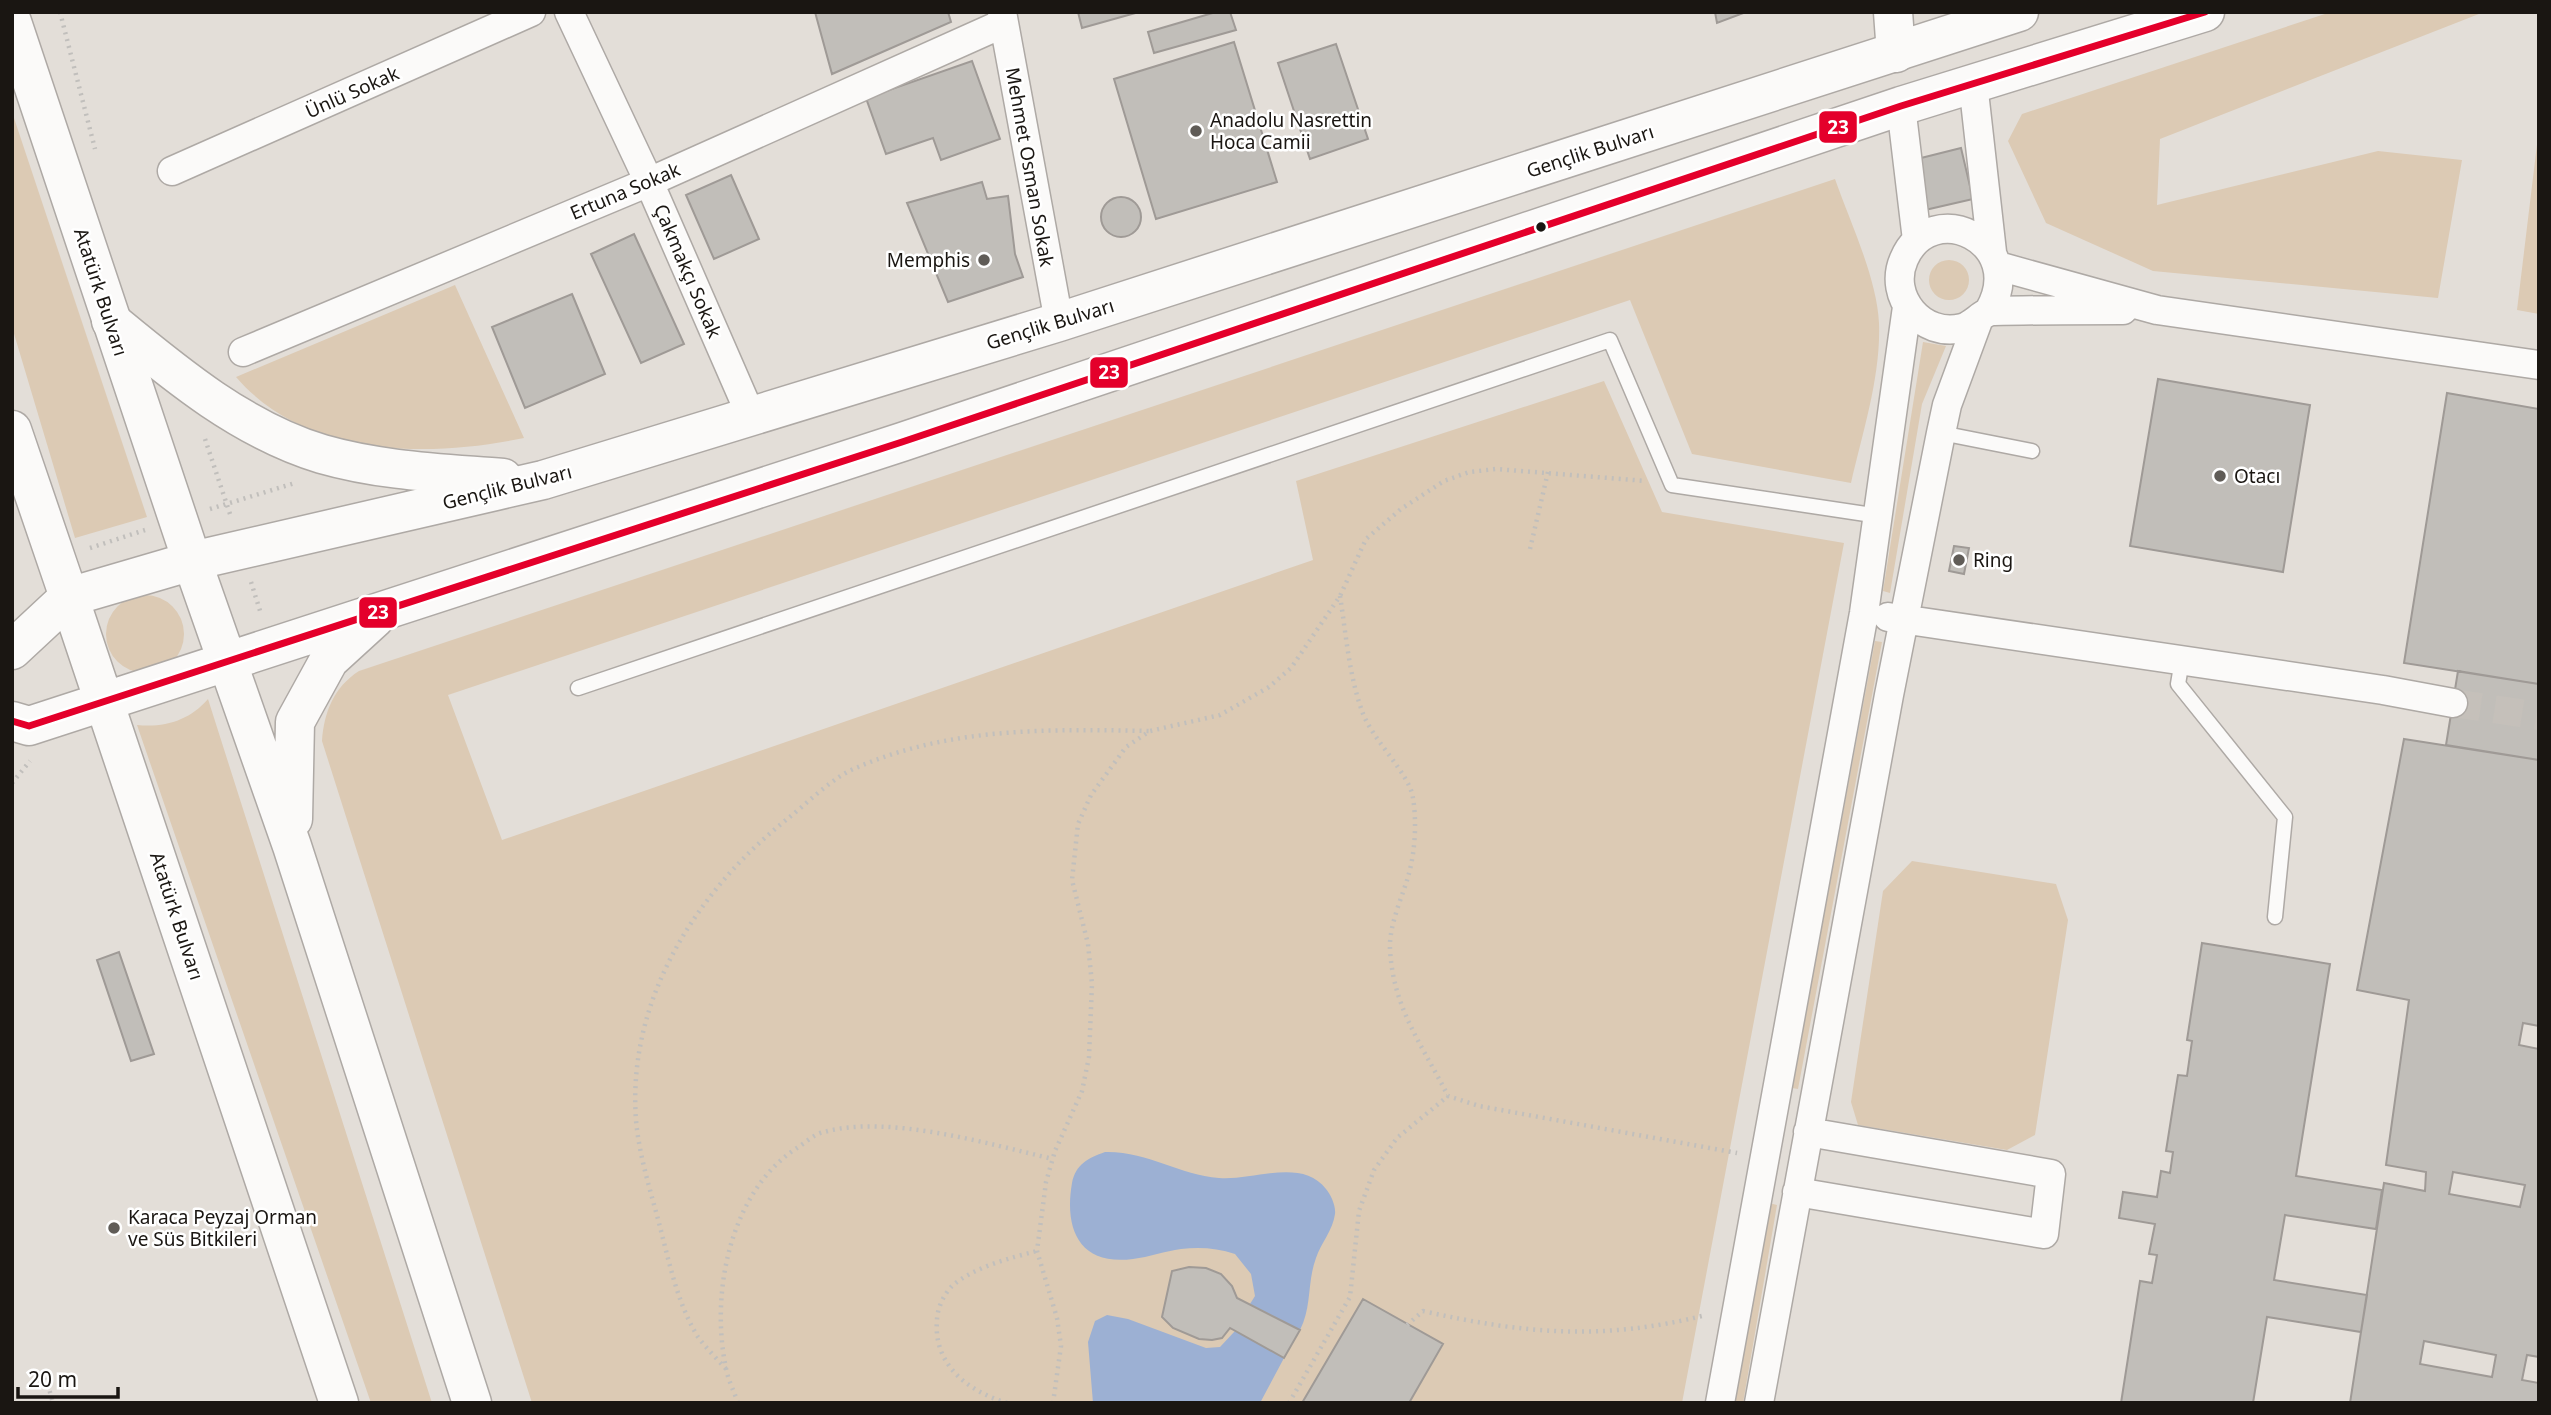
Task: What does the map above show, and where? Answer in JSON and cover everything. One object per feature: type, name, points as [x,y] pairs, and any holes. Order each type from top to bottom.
[{"type":"main road","points":[[1893,12],[1901,106]]},
{"type":"main road","name":"Gençlik Bulvarı","points":[[69,597],[192,561],[543,480],[1059,322],[1896,53],[1961,21],[2019,12]]},
{"type":"main road","points":[[12,722],[29,726],[228,663],[385,608],[902,442],[1901,106],[2204,12]]},
{"type":"main road","points":[[1961,21],[1973,83]]},
{"type":"main road","name":"Atatürk Bulvarı","points":[[12,22],[192,561],[292,846]]},
{"type":"main road","points":[[111,321],[184,382],[270,432],[321,454],[380,467],[543,480]]},
{"type":"main road","name":"Atatürk Bulvarı","points":[[12,430],[105,700],[339,1403]]},
{"type":"main road","points":[[12,650],[69,597]]},
{"type":"main road","points":[[385,608],[329,660],[295,722],[292,846],[472,1403]]},
{"type":"street","name":"Ünlü Sokak","points":[[172,171],[531,12]]},
{"type":"street","name":"Çakmakçı Sokak","points":[[569,12],[649,182],[751,416]]},
{"type":"street","name":"Ertuna Sokak","points":[[243,352],[649,182],[1003,18]]},
{"type":"street","name":"Mehmet Osman Sokak","points":[[1003,18],[1059,322]]},
{"type":"street","points":[[1759,1403],[1904,620],[1947,405],[1983,316],[1997,297],[1995,259],[1973,83]]},
{"type":"street","points":[[1901,106],[1917,240]]},
{"type":"street","points":[[2157,310],[1983,316],[1964,328],[1947,330],[1932,326],[1908,307],[1902,296],[1900,272],[1903,260],[1917,240],[1932,232],[1949,228],[1966,231],[1981,239],[1995,259],[2157,310],[2539,365]]},
{"type":"street","points":[[1720,1403],[1864,613],[1908,307]]},
{"type":"street","points":[[1864,613],[2453,703]]},
{"type":"street","points":[[1764,1158],[1799,1178],[2044,1234],[2051,1174],[1808,1132]]},
{"type":"lane","points":[[578,688],[1610,340],[1672,485],[1879,516]]},
{"type":"lane","points":[[1941,433],[2032,451]]},
{"type":"lane","points":[[2182,660],[2178,684],[2285,817],[2275,918]]},
{"type":"path","points":[[726,1369],[699,1338],[680,1300],[642,1161],[636,1119],[636,1080],[652,1000],[666,964],[687,926],[739,863],[783,822],[855,768],[894,754],[983,733],[1045,730],[1150,732],[1220,715],[1269,687],[1291,668],[1309,646],[1340,596],[1366,540],[1401,509],[1444,481],[1469,472],[1496,469],[1672,485]]},
{"type":"path","points":[[1530,549],[1548,472]]},
{"type":"path","points":[[1340,596],[1362,711],[1376,741],[1413,795],[1415,831],[1409,874],[1390,947],[1406,1022],[1428,1055],[1448,1096],[1479,1106],[1764,1158]]},
{"type":"path","points":[[1053,1403],[1061,1346],[1057,1318],[1037,1251],[1046,1182],[1082,1091],[1093,1021],[1088,944],[1072,880],[1079,824],[1091,795],[1109,768],[1126,747],[1150,732]]},
{"type":"path","points":[[1289,1403],[1350,1297],[1359,1211],[1374,1170],[1397,1138],[1448,1096]]},
{"type":"path","points":[[738,1403],[726,1369],[721,1328],[724,1275],[735,1231],[754,1193],[780,1159],[821,1132],[859,1126],[952,1136],[1053,1159]]},
{"type":"path","points":[[1007,1403],[979,1394],[954,1374],[938,1345],[937,1311],[950,1288],[966,1277],[1037,1251]]},
{"type":"path","points":[[1407,1325],[1423,1311],[1508,1329],[1573,1334],[1659,1327],[1737,1308]]},
{"type":"path","points":[[44,1371],[53,1403]]},
{"type":"shaded area","points":[[2331,12],[2484,12],[2160,139],[2157,205],[2378,151],[2462,160],[2438,298],[2153,271],[2046,223],[2008,141],[2022,114]]},
{"type":"shaded area","points":[[12,112],[147,517],[75,538],[12,327]]},
{"type":"shaded area","points":[[2539,128],[2539,314],[2517,310]]},
{"type":"shaded area","points":[[1835,179],[1868,269],[1879,323],[1874,383],[1851,483],[1692,454],[1630,300],[448,695],[502,840],[1313,560],[1296,481],[1604,381],[1662,512],[1844,543],[1682,1403],[532,1403],[322,741],[328,710],[350,677],[359,671]]},
{"type":"shaded area","points":[[1949,260],[1957,261],[1963,266],[1968,272],[1968,288],[1963,294],[1957,299],[1949,300],[1941,299],[1935,294],[1930,288],[1929,280],[1930,272],[1935,266],[1941,261]]},
{"type":"shaded area","points":[[455,285],[524,438],[448,448],[409,449],[332,437],[297,424],[264,404],[236,377]]},
{"type":"shaded area","points":[[1923,342],[1946,346],[1922,404],[1890,593],[1883,591]]},
{"type":"shaded area","points":[[145,595],[160,598],[173,606],[181,619],[184,634],[181,649],[173,662],[160,670],[145,673],[130,670],[117,662],[109,649],[106,634],[109,619],[117,606],[130,598]]},
{"type":"shaded area","points":[[1875,641],[1882,642],[1798,1089],[1792,1088]]},
{"type":"shaded area","points":[[208,699],[432,1403],[371,1403],[137,725],[176,721],[193,712]]},
{"type":"shaded area","points":[[1912,861],[2056,884],[2068,920],[2035,1135],[2007,1150],[1858,1125],[1851,1102],[1883,891]]},
{"type":"shaded area","points":[[1769,1203],[1777,1205],[1743,1403],[1734,1403]]},
{"type":"water","points":[[1105,1152],[1135,1155],[1190,1173],[1219,1178],[1290,1172],[1316,1179],[1330,1194],[1335,1214],[1313,1267],[1306,1312],[1300,1330],[1250,1304],[1255,1296],[1251,1274],[1235,1254],[1215,1249],[1188,1248],[1115,1260],[1100,1257],[1088,1250],[1079,1241],[1074,1229],[1070,1200],[1072,1183],[1076,1171],[1084,1163]]},
{"type":"water","points":[[1107,1315],[1128,1319],[1206,1348],[1220,1347],[1235,1331],[1284,1358],[1260,1403],[1093,1403],[1088,1342],[1095,1321]]},
{"type":"building","points":[[815,12],[948,12],[951,22],[832,74]]},
{"type":"building","points":[[1078,12],[1139,12],[1082,28]]},
{"type":"building","points":[[1216,12],[1230,12],[1236,30],[1154,53],[1148,32]]},
{"type":"building","points":[[1715,12],[1746,12],[1717,23]]},
{"type":"building","name":"Anadolu Nasrettin Hoca Camii","points":[[1234,42],[1277,182],[1156,219],[1114,79]]},
{"type":"building","points":[[1336,44],[1368,139],[1310,159],[1278,63]]},
{"type":"building","points":[[972,61],[1000,139],[941,160],[933,138],[886,154],[866,98]]},
{"type":"building","points":[[1961,148],[1973,199],[1925,210],[1913,160]]},
{"type":"building","points":[[731,175],[759,239],[714,259],[686,195]]},
{"type":"building","points":[[982,182],[987,199],[1008,196],[1015,254],[1023,277],[948,302],[907,203]]},
{"type":"building","points":[[1121,197],[1135,203],[1141,217],[1135,231],[1121,237],[1107,231],[1101,217],[1107,203]]},
{"type":"building","points":[[634,234],[684,344],[641,363],[591,254]]},
{"type":"building","points":[[572,294],[605,374],[525,408],[492,327]]},
{"type":"building","name":"Otacı","points":[[2158,379],[2310,405],[2283,572],[2130,546]]},
{"type":"building","points":[[2447,393],[2539,409],[2539,684],[2404,663]]},
{"type":"building","name":"Ring","points":[[1954,546],[1969,548],[1964,574],[1949,571]]},
{"type":"building","points":[[2458,671],[2539,684],[2539,760],[2446,745]]},
{"type":"building","points":[[2404,739],[2539,760],[2539,1026],[2523,1023],[2519,1045],[2539,1049],[2539,1357],[2527,1355],[2522,1380],[2539,1383],[2539,1403],[2350,1403],[2384,1183],[2425,1191],[2426,1172],[2386,1165],[2409,1000],[2357,990]],"holes":[[[2453,1172],[2525,1185],[2520,1207],[2449,1194]],[[2424,1341],[2496,1355],[2492,1377],[2420,1364]]]},
{"type":"building","points":[[2202,943],[2330,964],[2296,1176],[2382,1190],[2376,1229],[2285,1215],[2274,1280],[2367,1295],[2361,1332],[2267,1317],[2253,1403],[2121,1403],[2140,1281],[2152,1283],[2157,1255],[2149,1254],[2155,1224],[2119,1218],[2123,1192],[2157,1197],[2161,1171],[2170,1173],[2173,1152],[2166,1151],[2178,1075],[2187,1076],[2192,1041],[2187,1040]]},
{"type":"building","points":[[119,952],[154,1054],[131,1061],[97,960]]},
{"type":"building","points":[[1189,1267],[1206,1268],[1221,1274],[1232,1286],[1237,1298],[1300,1330],[1284,1358],[1230,1328],[1222,1338],[1212,1340],[1199,1339],[1173,1328],[1162,1317],[1172,1271]]},
{"type":"building","points":[[1363,1299],[1443,1344],[1409,1403],[1302,1403]]},
{"type":"tunnel","points":[[2453,703],[2539,716]]},
{"type":"transit line","name":"23","points":[[12,721],[29,726],[902,442],[1901,106],[2205,12]]},
{"type":"place","name":"Anadolu Nasrettin Hoca Camii","points":[[1196,131]]},
{"type":"place","name":"Memphis","points":[[984,260]]},
{"type":"place","name":"Otacı","points":[[2220,476]]},
{"type":"place","name":"Ring","points":[[1959,560]]},
{"type":"place","name":"Karaca Peyzaj Orman ve Süs Bitkileri","points":[[114,1228]]}]
